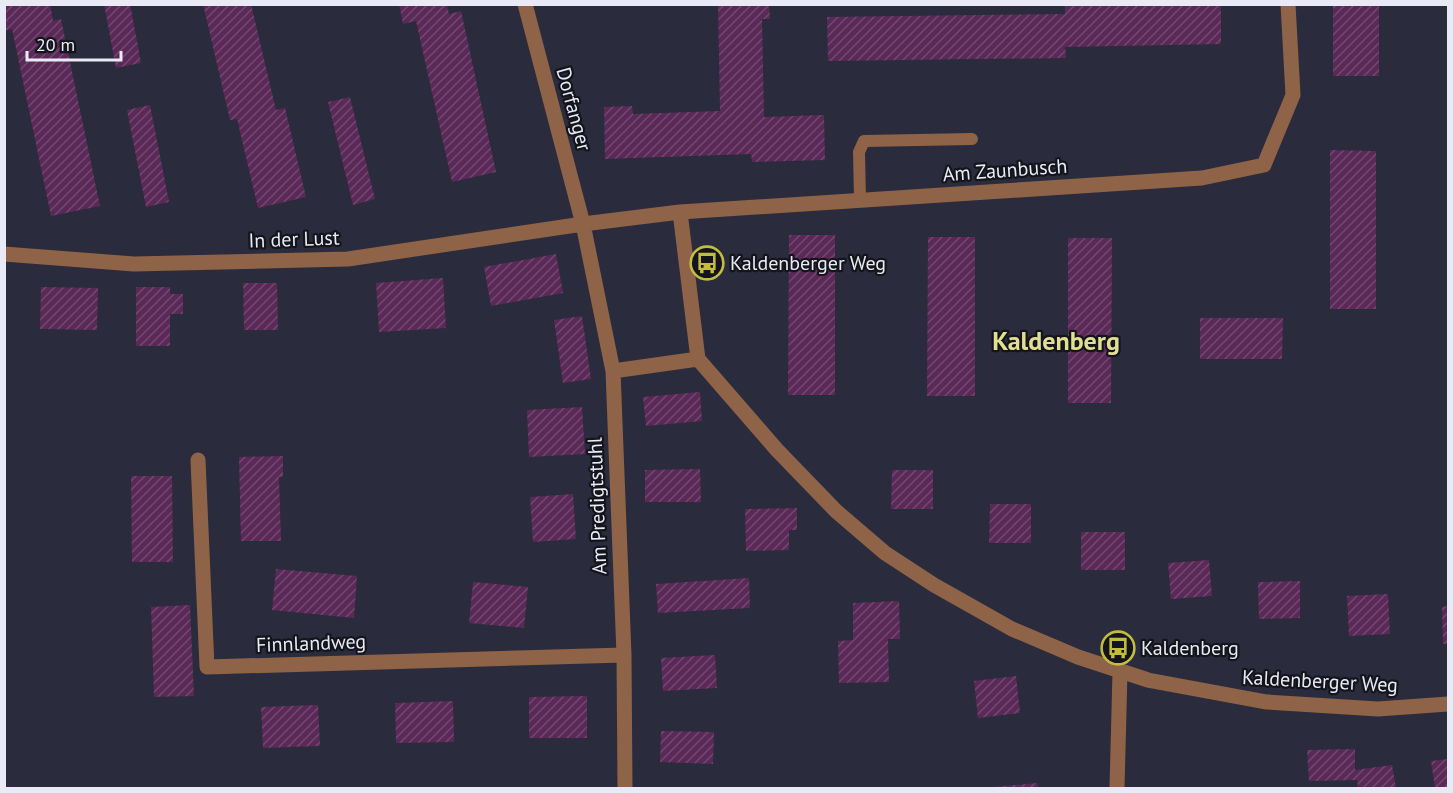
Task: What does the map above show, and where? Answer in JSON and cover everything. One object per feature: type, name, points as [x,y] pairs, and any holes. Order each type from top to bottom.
[{"type":"street","name":"Dorfanger","points":[[525,4],[583,224]]},
{"type":"street","name":"Am Zaunbusch","points":[[583,224],[680,212],[1202,178],[1264,165],[1293,95],[1288,4]]},
{"type":"street","points":[[613,371],[698,359],[680,212]]},
{"type":"street","name":"In der Lust","points":[[4,254],[135,264],[348,258],[583,224]]},
{"type":"street","name":"Am Predigtstuhl","points":[[583,224],[613,371],[624,655],[625,789]]},
{"type":"street","name":"Kaldenberger Weg","points":[[698,359],[808,484],[885,553],[961,601],[1012,628],[1078,657],[1120,672],[1148,680],[1267,702],[1378,709],[1449,704]]},
{"type":"street","name":"Finnlandweg","points":[[198,460],[207,667],[624,655]]},
{"type":"street","points":[[1117,789],[1120,672]]},
{"type":"lane","points":[[861,200],[858,152],[864,141],[972,139]]},
{"type":"building","points":[[4,4],[50,4],[53,21],[61,19],[100,206],[51,216],[12,29],[4,31]]},
{"type":"building","points":[[104,4],[130,4],[141,63],[116,68]]},
{"type":"building","points":[[203,4],[251,4],[276,110],[285,108],[306,197],[258,208],[237,119],[230,120]]},
{"type":"building","points":[[399,4],[447,4],[449,14],[461,11],[496,172],[452,182],[416,21],[403,24]]},
{"type":"building","points":[[718,4],[769,4],[770,19],[762,19],[764,117],[824,115],[825,160],[752,162],[751,154],[605,159],[604,107],[632,106],[633,114],[720,111]]},
{"type":"building","points":[[1065,4],[1221,4],[1221,44],[1065,47],[1066,58],[828,61],[827,17],[1065,14]]},
{"type":"building","points":[[1333,4],[1379,4],[1379,76],[1333,76]]},
{"type":"building","points":[[350,97],[375,199],[353,205],[328,102]]},
{"type":"building","points":[[150,105],[169,202],[146,207],[127,110]]},
{"type":"building","points":[[1330,150],[1376,151],[1376,309],[1330,309]]},
{"type":"building","points":[[789,235],[835,235],[835,395],[788,395]]},
{"type":"building","points":[[928,237],[975,237],[975,396],[927,396]]},
{"type":"building","points":[[1068,238],[1112,238],[1111,403],[1068,403]]},
{"type":"building","points":[[556,254],[563,293],[491,306],[484,267]]},
{"type":"building","points":[[443,278],[446,328],[379,332],[376,283]]},
{"type":"building","points":[[243,283],[277,283],[278,330],[244,330]]},
{"type":"building","points":[[41,287],[98,288],[97,330],[40,329]]},
{"type":"building","points":[[136,287],[170,287],[170,294],[183,294],[183,314],[170,314],[170,346],[136,346]]},
{"type":"building","points":[[582,316],[591,379],[563,383],[554,320]]},
{"type":"building","points":[[1200,318],[1283,318],[1282,359],[1200,359]]},
{"type":"building","points":[[700,392],[702,421],[646,426],[643,397]]},
{"type":"building","points":[[582,407],[585,454],[529,457],[527,410]]},
{"type":"building","points":[[283,456],[283,477],[279,477],[281,541],[241,541],[239,457]]},
{"type":"building","points":[[700,469],[701,502],[645,502],[645,470]]},
{"type":"building","points":[[892,470],[933,470],[933,509],[891,509]]},
{"type":"building","points":[[131,476],[172,476],[173,562],[132,562]]},
{"type":"building","points":[[573,494],[576,539],[533,542],[530,497]]},
{"type":"building","points":[[990,504],[1031,504],[1031,543],[989,543]]},
{"type":"building","points":[[797,508],[797,530],[789,530],[789,550],[746,551],[745,509]]},
{"type":"building","points":[[1081,532],[1125,532],[1125,570],[1081,570]]},
{"type":"building","points":[[1209,560],[1212,596],[1171,599],[1168,563]]},
{"type":"building","points":[[276,569],[357,576],[354,618],[272,610]]},
{"type":"building","points":[[749,578],[750,608],[658,613],[656,584]]},
{"type":"building","points":[[1300,581],[1300,618],[1259,619],[1258,582]]},
{"type":"building","points":[[473,582],[528,587],[524,628],[469,623]]},
{"type":"building","points":[[1388,594],[1390,634],[1349,636],[1347,596]]},
{"type":"building","points":[[899,601],[900,639],[888,639],[889,682],[839,683],[838,641],[853,640],[853,603]]},
{"type":"building","points":[[190,605],[194,696],[154,697],[151,607]]},
{"type":"building","points":[[1448,606],[1448,644],[1443,644],[1442,607]]},
{"type":"building","points":[[715,655],[717,688],[663,691],[661,658]]},
{"type":"building","points":[[1016,676],[1020,713],[978,718],[974,681]]},
{"type":"building","points":[[587,696],[587,738],[529,738],[529,697]]},
{"type":"building","points":[[453,701],[454,742],[396,743],[395,703]]},
{"type":"building","points":[[318,705],[320,746],[263,748],[261,707]]},
{"type":"building","points":[[661,731],[714,732],[713,764],[660,762]]},
{"type":"building","points":[[1355,749],[1355,770],[1392,765],[1396,788],[1358,788],[1357,780],[1309,781],[1307,750]]},
{"type":"building","points":[[1448,759],[1448,788],[1435,788],[1431,761]]},
{"type":"building","points":[[1037,783],[1038,788],[993,788],[993,787]]},
{"type":"place","name":"Kaldenberger Weg","points":[[707,263]]},
{"type":"place","name":"Kaldenberg","points":[[1118,648]]},
{"type":"district","name":"Kaldenberg","points":[[1056,341]]}]
